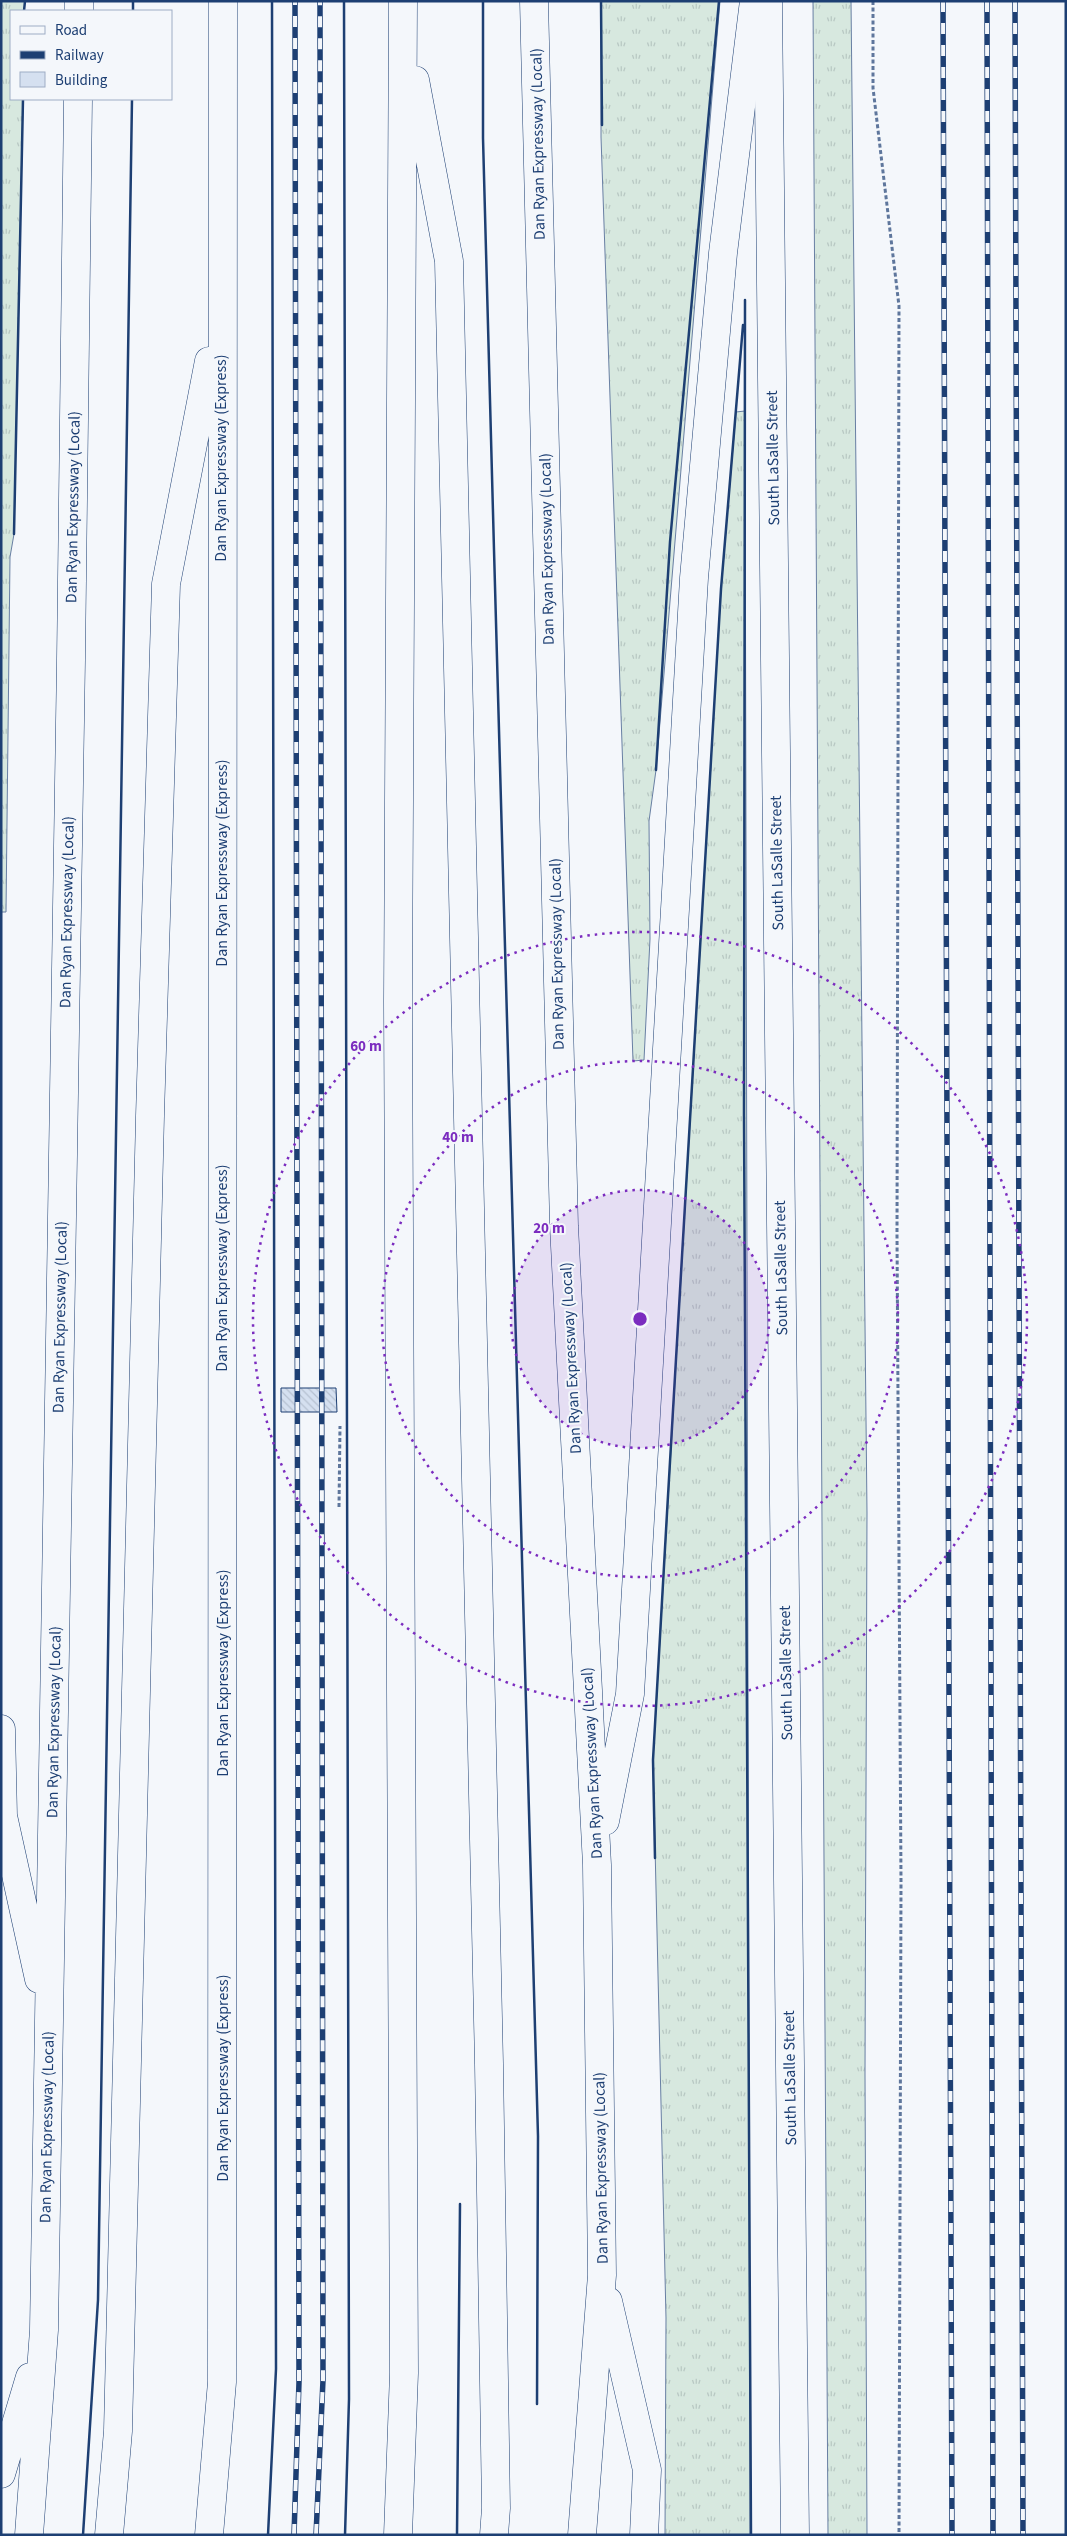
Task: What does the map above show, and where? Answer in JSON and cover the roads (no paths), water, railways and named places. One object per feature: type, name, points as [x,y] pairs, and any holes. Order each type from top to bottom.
[{"type":"main road","name":"Dan Ryan Expressway (Express)","points":[[209,2535],[222,2382],[223,2333],[221,299],[223,1]]},
{"type":"main road","name":"Dan Ryan Expressway (Local)","points":[[534,1],[564,1226],[597,1865],[602,2275],[582,2535]]},
{"type":"main road","points":[[597,1865],[630,1694],[694,578],[722,253],[754,1]]},
{"type":"main road","name":"South LaSalle Street","points":[[768,1],[795,2535]]},
{"type":"main road","points":[[398,2535],[404,2372],[398,1012],[403,9]]},
{"type":"main road","points":[[403,9],[449,261],[489,2064],[496,2508],[494,2535]]},
{"type":"main road","name":"Dan Ryan Expressway (Local)","points":[[29,2535],[44,2330],[78,100]]},
{"type":"main road","points":[[108,2535],[118,2431],[150,1106],[166,584],[221,299]]},
{"type":"main road","points":[[1,1729],[3,1816],[49,2022]]},
{"type":"main road","points":[[602,2275],[647,2470],[644,2535]]},
{"type":"main road","points":[[1,2474],[44,2330]]},
{"type":"railway","points":[[294,2535],[299,2382],[295,1]]},
{"type":"railway","points":[[316,2535],[323,2380],[320,1]]},
{"type":"railway","points":[[943,1],[952,2535]]},
{"type":"railway","points":[[987,1],[993,2535]]},
{"type":"railway","points":[[1015,1],[1023,2535]]}]
